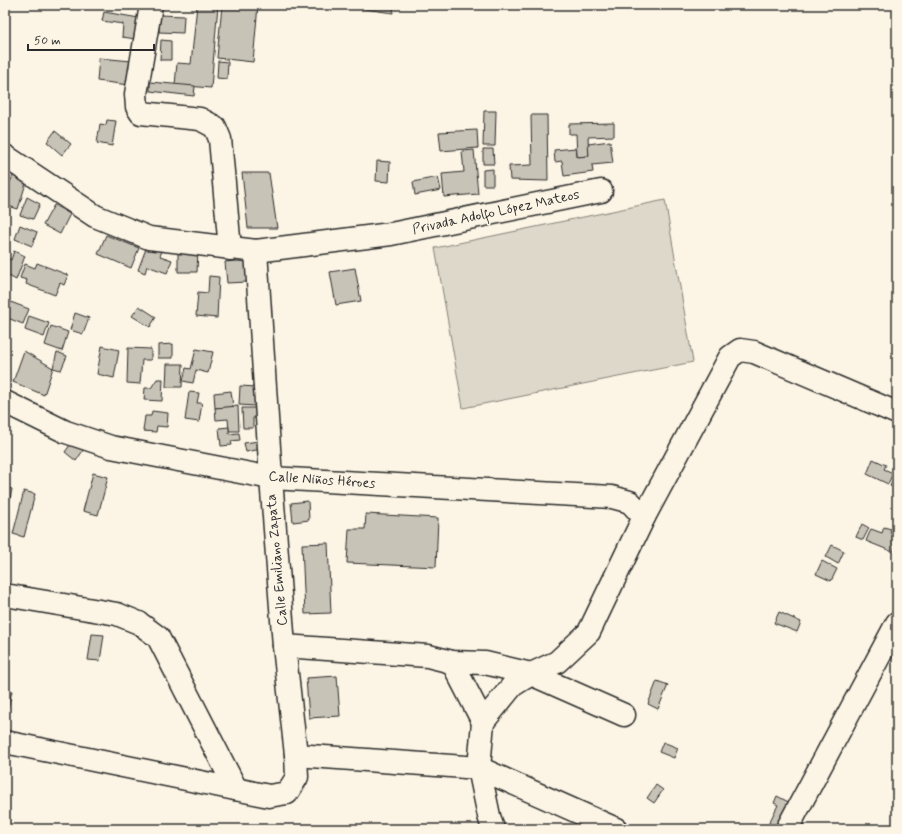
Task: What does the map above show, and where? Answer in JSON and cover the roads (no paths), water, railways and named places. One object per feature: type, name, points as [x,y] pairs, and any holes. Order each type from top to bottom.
[{"type":"street","points":[[151,5],[136,94],[137,108],[141,113],[200,119],[215,127],[220,139],[230,249]]},
{"type":"street","name":"Privada Adolfo López Mateos","points":[[5,156],[95,216],[149,238],[256,251],[391,234],[601,191]]},
{"type":"street","name":"Calle Emiliano Zapata","points":[[236,789],[269,796],[287,793],[297,777],[284,646],[256,251]]},
{"type":"street","points":[[483,722],[513,685],[531,674],[557,662],[589,632],[644,517],[730,357],[740,350],[754,352],[897,413]]},
{"type":"street","name":"Calle Niños Héroes","points":[[5,402],[66,432],[111,447],[271,478],[612,497],[630,502],[644,517]]},
{"type":"street","points":[[5,595],[116,614],[139,623],[158,637],[236,789]]},
{"type":"street","points":[[787,829],[897,623]]},
{"type":"street","points":[[284,646],[428,656],[452,662],[485,663],[531,674],[624,715]]},
{"type":"street","points":[[452,662],[483,722],[479,768],[493,829]]},
{"type":"street","points":[[5,742],[236,789]]},
{"type":"street","points":[[296,755],[479,768],[616,829]]}]
